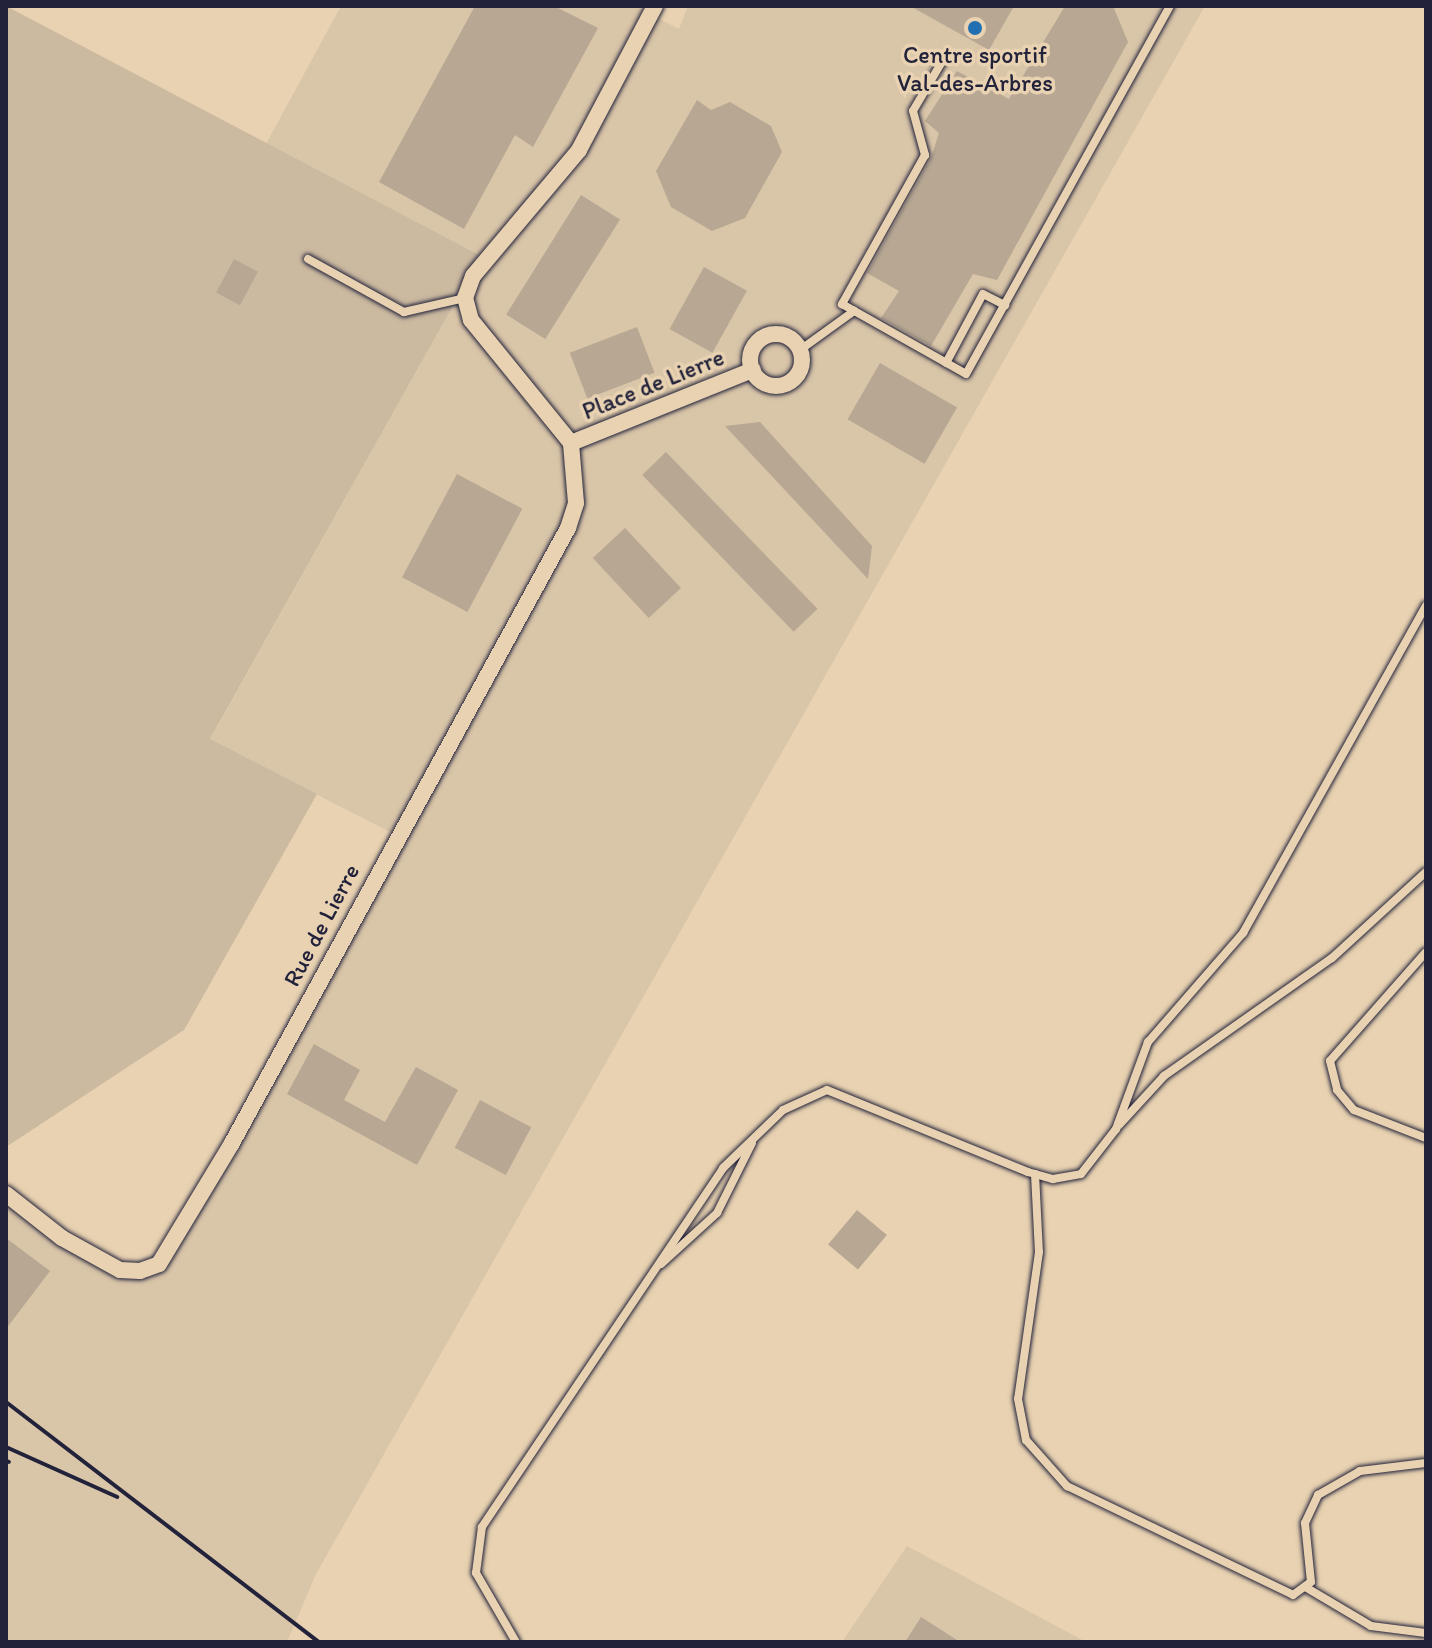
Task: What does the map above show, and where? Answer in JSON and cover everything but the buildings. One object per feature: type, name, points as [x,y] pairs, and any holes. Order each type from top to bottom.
[{"type":"street","points":[[571,443],[471,320],[465,298],[473,276],[579,150],[655,6]]},
{"type":"street","name":"Place de Lierre","points":[[768,335],[784,335],[800,350],[800,369],[789,382],[764,382],[753,370],[755,346],[768,335]]},
{"type":"street","name":"Place de Lierre","points":[[571,443],[753,370]]},
{"type":"street","name":"Rue de Lierre","points":[[6,1194],[62,1238],[120,1270],[159,1264],[568,528],[576,503],[571,443]]},
{"type":"lane","points":[[943,60],[913,111],[925,155],[842,304],[966,374],[1170,6]]},
{"type":"lane","points":[[308,259],[404,312],[465,298]]},
{"type":"lane","points":[[946,363],[983,294],[1005,305]]},
{"type":"lane","points":[[800,350],[854,311]]},
{"type":"lane","points":[[1116,1129],[1148,1042],[1243,933],[1361,711],[1426,606]]},
{"type":"lane","points":[[516,1642],[481,1589],[477,1541],[723,1168],[753,1138],[806,1096],[845,1092],[1035,1174],[1081,1174],[1164,1076],[1332,958],[1426,872]]},
{"type":"lane","points":[[1426,952],[1330,1061],[1337,1090],[1354,1110],[1426,1138]]},
{"type":"lane","points":[[653,1271],[717,1213],[753,1138]]},
{"type":"lane","points":[[1035,1174],[1039,1252],[1018,1399],[1034,1453],[1067,1486],[1284,1594],[1307,1588],[1371,1626],[1426,1633]]},
{"type":"lane","points":[[1307,1588],[1313,1574],[1306,1514],[1318,1495],[1360,1471],[1426,1463]]},
{"type":"shaded area","points":[[6,6],[481,256],[210,739],[317,794],[184,1030],[6,1147]]},
{"type":"shaded area","points":[[341,6],[634,6],[679,29],[688,6],[1205,6],[316,1574],[287,1642],[6,1642],[6,1194],[120,1270],[159,1264],[396,835],[210,740],[481,256],[266,144]]},
{"type":"shaded area","points":[[907,1546],[1086,1642],[842,1642]]},
{"type":"railway","points":[[6,1402],[319,1642]]},
{"type":"railway","points":[[6,1447],[117,1497]]},
{"type":"place","name":"Centre sportif Val-des-Arbres","points":[[975,28]]}]
